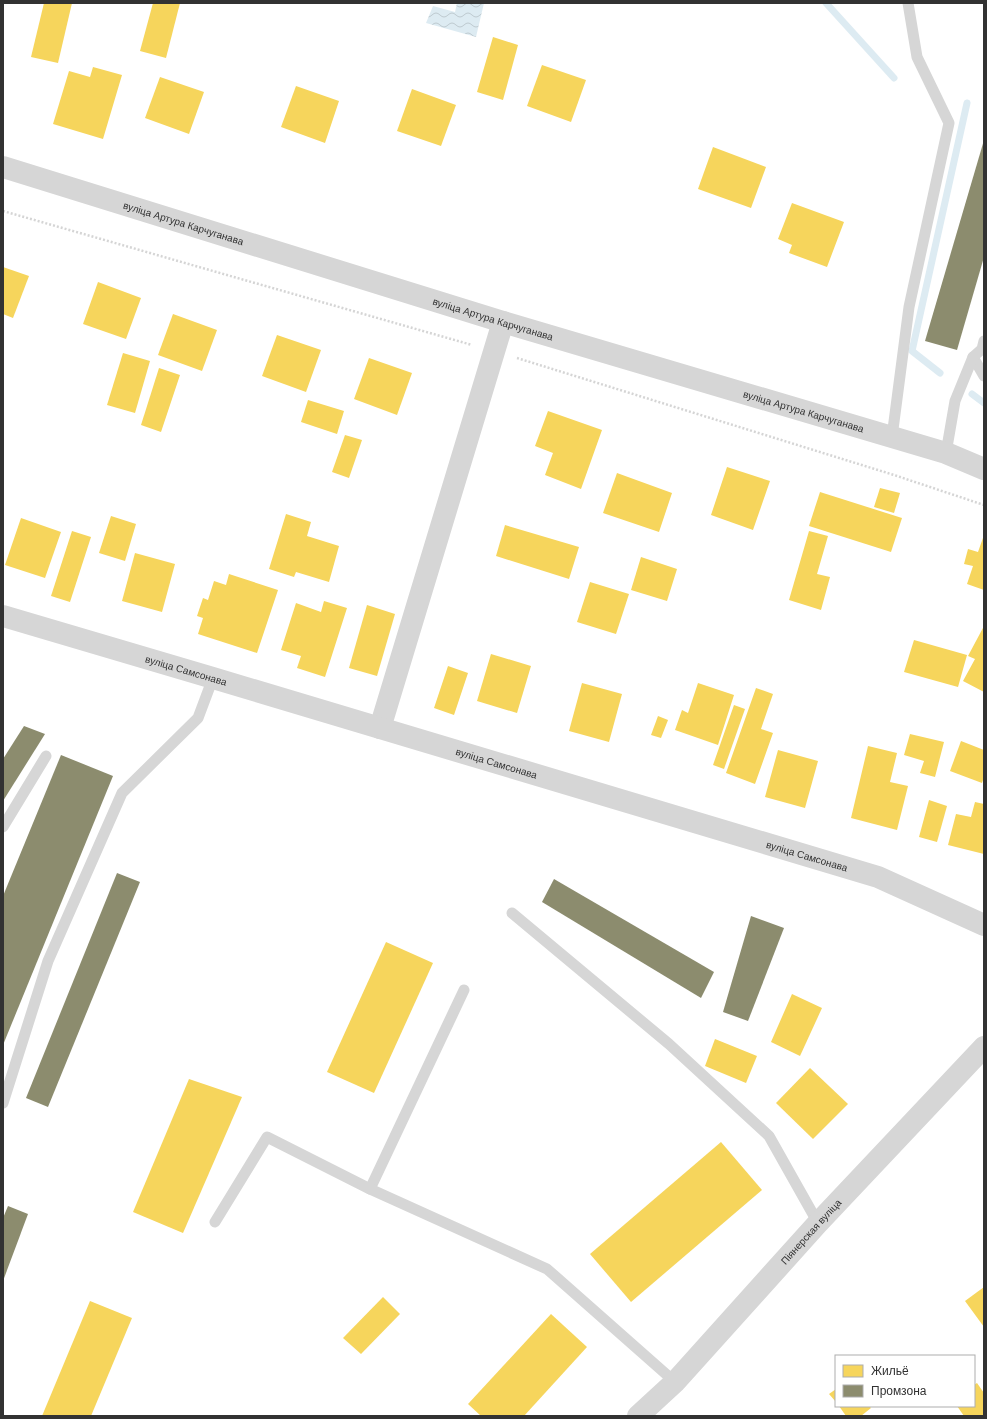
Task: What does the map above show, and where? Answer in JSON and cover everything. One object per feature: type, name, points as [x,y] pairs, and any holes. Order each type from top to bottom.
[{"type":"street","name":"вуліца Артура Карчуганава","points":[[3,167],[503,322],[946,453],[984,469]]},
{"type":"street","points":[[380,728],[503,322]]},
{"type":"street","name":"вуліца Самсонава","points":[[3,616],[878,877],[984,925]]},
{"type":"street","name":"Піянерская вуліца","points":[[646,1413],[818,1223],[984,1047]]},
{"type":"lane","points":[[892,437],[909,307],[949,123],[917,57],[908,3]]},
{"type":"lane","points":[[946,453],[955,401],[973,357],[982,349],[984,341]]},
{"type":"lane","points":[[973,357],[984,376]]},
{"type":"lane","points":[[3,1103],[48,961],[122,793],[198,718],[212,678]]},
{"type":"lane","points":[[3,827],[46,756]]},
{"type":"lane","points":[[512,912],[669,1044],[769,1136],[818,1223]]},
{"type":"lane","points":[[370,1189],[464,990]]},
{"type":"lane","points":[[215,1222],[267,1137],[370,1189],[547,1269],[675,1382]]},
{"type":"water","points":[[457,3],[484,3],[476,37],[426,23],[433,6],[455,12]]},
{"type":"building: Жильё","points":[[44,3],[72,3],[58,63],[31,57]]},
{"type":"building: Жильё","points":[[153,3],[180,3],[166,58],[140,51]]},
{"type":"building: Жильё","points":[[493,37],[518,45],[503,100],[477,92]]},
{"type":"building: Жильё","points":[[542,65],[586,80],[571,122],[527,106]]},
{"type":"building: Жильё","points":[[93,67],[122,75],[103,139],[53,124],[69,71],[90,77]]},
{"type":"building: Жильё","points":[[160,77],[204,92],[189,134],[145,118]]},
{"type":"building: Жильё","points":[[296,86],[339,101],[325,143],[281,127]]},
{"type":"building: Жильё","points":[[412,89],[456,105],[441,146],[397,131]]},
{"type":"building: Жильё","points":[[713,147],[766,167],[751,208],[698,189]]},
{"type":"building: Жильё","points":[[792,203],[844,222],[827,267],[789,253],[792,245],[778,239]]},
{"type":"building: Жильё","points":[[3,267],[29,276],[13,318],[3,314]]},
{"type":"building: Жильё","points":[[98,282],[141,298],[126,339],[83,324]]},
{"type":"building: Жильё","points":[[173,314],[217,330],[202,371],[158,355]]},
{"type":"building: Жильё","points":[[277,335],[321,350],[306,392],[262,376]]},
{"type":"building: Жильё","points":[[123,353],[150,361],[135,413],[107,405]]},
{"type":"building: Жильё","points":[[369,358],[412,373],[397,415],[354,399]]},
{"type":"building: Жильё","points":[[159,368],[180,375],[161,432],[141,425]]},
{"type":"building: Жильё","points":[[308,400],[344,411],[337,434],[301,422]]},
{"type":"building: Жильё","points":[[548,411],[602,430],[581,489],[545,475],[553,453],[535,446]]},
{"type":"building: Жильё","points":[[345,435],[362,440],[349,478],[332,472]]},
{"type":"building: Жильё","points":[[727,467],[770,481],[753,530],[711,515]]},
{"type":"building: Жильё","points":[[617,473],[672,493],[659,532],[603,513]]},
{"type":"building: Жильё","points":[[880,488],[900,493],[894,513],[874,507]]},
{"type":"building: Жильё","points":[[820,492],[902,518],[891,552],[809,526]]},
{"type":"building: Жильё","points":[[286,514],[311,522],[307,536],[339,546],[329,582],[296,572],[294,577],[269,569]]},
{"type":"building: Жильё","points":[[111,516],[136,524],[125,561],[99,553]]},
{"type":"building: Жильё","points":[[21,518],[61,532],[45,578],[5,565]]},
{"type":"building: Жильё","points":[[505,525],[579,547],[569,579],[496,556]]},
{"type":"building: Жильё","points":[[72,531],[91,537],[70,602],[51,596]]},
{"type":"building: Жильё","points":[[809,531],[828,536],[817,574],[830,577],[821,610],[789,600]]},
{"type":"building: Жильё","points":[[984,535],[984,590],[967,584],[973,566],[964,564],[968,549],[978,552]]},
{"type":"building: Жильё","points":[[135,553],[175,564],[162,612],[122,601]]},
{"type":"building: Жильё","points":[[641,557],[677,569],[667,601],[631,590]]},
{"type":"building: Жильё","points":[[229,574],[278,590],[257,653],[198,634],[203,618],[197,616],[203,598],[208,600],[214,581],[226,585]]},
{"type":"building: Жильё","points":[[590,582],[629,594],[616,634],[577,622]]},
{"type":"building: Жильё","points":[[324,601],[347,608],[325,677],[297,668],[301,656],[281,650],[296,603],[321,612]]},
{"type":"building: Жильё","points":[[367,605],[395,614],[377,676],[349,668]]},
{"type":"building: Жильё","points":[[984,626],[984,692],[963,681],[975,659],[968,656]]},
{"type":"building: Жильё","points":[[914,640],[967,655],[958,687],[904,672]]},
{"type":"building: Жильё","points":[[491,654],[531,666],[517,713],[477,701]]},
{"type":"building: Жильё","points":[[448,666],[468,673],[454,715],[434,708]]},
{"type":"building: Жильё","points":[[582,683],[622,694],[609,742],[569,731]]},
{"type":"building: Жильё","points":[[698,683],[734,695],[718,745],[675,730],[682,710],[688,713]]},
{"type":"building: Жильё","points":[[756,688],[773,694],[761,729],[773,733],[755,784],[726,773]]},
{"type":"building: Жильё","points":[[734,705],[745,709],[724,769],[713,765]]},
{"type":"building: Жильё","points":[[658,716],[668,720],[661,738],[651,735]]},
{"type":"building: Жильё","points":[[910,734],[944,742],[935,777],[920,773],[924,761],[904,755]]},
{"type":"building: Жильё","points":[[961,741],[984,750],[984,777],[982,783],[950,771]]},
{"type":"building: Жильё","points":[[868,746],[897,753],[890,782],[908,786],[897,830],[851,818]]},
{"type":"building: Жильё","points":[[778,750],[818,761],[805,808],[765,797]]},
{"type":"building: Жильё","points":[[929,800],[947,806],[937,842],[919,837]]},
{"type":"building: Жильё","points":[[975,802],[984,804],[984,854],[948,845],[956,814],[971,817]]},
{"type":"building: Жильё","points":[[386,942],[433,963],[374,1093],[327,1072]]},
{"type":"building: Жильё","points":[[792,994],[822,1008],[800,1056],[771,1042]]},
{"type":"building: Жильё","points":[[715,1039],[757,1056],[746,1083],[705,1066]]},
{"type":"building: Жильё","points":[[810,1068],[848,1104],[813,1139],[776,1103]]},
{"type":"building: Жильё","points":[[189,1079],[242,1097],[183,1233],[133,1212]]},
{"type":"building: Жильё","points":[[721,1142],[762,1190],[631,1302],[590,1254]]},
{"type":"building: Жильё","points":[[984,1287],[984,1327],[965,1301]]},
{"type":"building: Жильё","points":[[383,1297],[400,1314],[361,1354],[343,1338]]},
{"type":"building: Жильё","points":[[90,1301],[132,1318],[91,1416],[42,1416]]},
{"type":"building: Жильё","points":[[551,1314],[587,1347],[524,1416],[481,1416],[468,1404]]},
{"type":"building: Жильё","points":[[977,1383],[984,1393],[984,1416],[964,1416],[958,1407],[975,1407],[975,1384]]},
{"type":"building: Жильё","points":[[835,1390],[835,1401],[829,1394]]},
{"type":"building: Жильё","points":[[840,1407],[871,1408],[861,1416],[846,1416]]},
{"type":"building: Промзона","points":[[984,140],[984,257],[957,350],[925,341]]},
{"type":"building: Промзона","points":[[24,726],[45,734],[3,801],[3,759]]},
{"type":"building: Промзона","points":[[61,755],[113,776],[3,1045],[3,896]]},
{"type":"building: Промзона","points":[[117,873],[140,882],[48,1107],[26,1098]]},
{"type":"building: Промзона","points":[[554,879],[714,972],[701,998],[542,902]]},
{"type":"building: Промзона","points":[[751,916],[784,928],[748,1021],[723,1012]]},
{"type":"building: Промзона","points":[[8,1206],[28,1214],[3,1281],[3,1218]]},
{"type":"waterway","points":[[826,3],[894,78]]},
{"type":"waterway","points":[[940,373],[912,351],[967,103]]},
{"type":"waterway","points":[[972,394],[984,403]]}]
